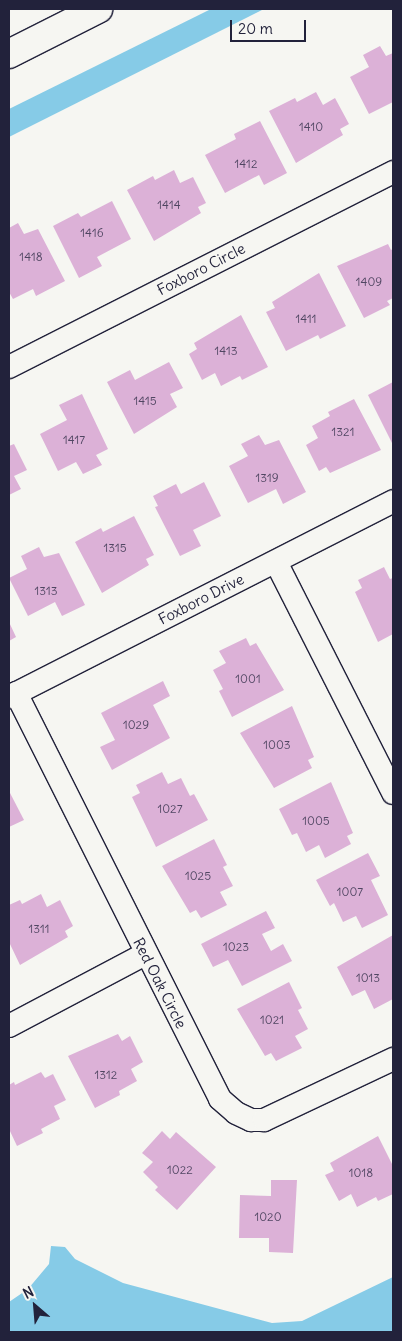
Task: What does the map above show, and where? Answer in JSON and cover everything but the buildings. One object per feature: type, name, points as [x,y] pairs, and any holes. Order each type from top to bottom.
[{"type":"main road","points":[[9,54],[98,9]]},
{"type":"street","name":"Foxboro Circle","points":[[9,367],[393,172]]},
{"type":"street","name":"Foxboro Drive","points":[[12,695],[393,501]]},
{"type":"street","points":[[276,562],[393,793]]},
{"type":"street","name":"Red Oak Circle","points":[[12,695],[220,1099],[236,1113],[251,1120],[264,1120],[393,1059]]},
{"type":"street","points":[[9,1026],[145,954]]},
{"type":"water","points":[[211,9],[264,9],[9,137],[9,109]]},
{"type":"water","points":[[51,1246],[65,1247],[75,1259],[123,1283],[272,1323],[302,1321],[393,1277],[393,1332],[9,1332],[9,1302],[28,1289],[49,1264]]}]
